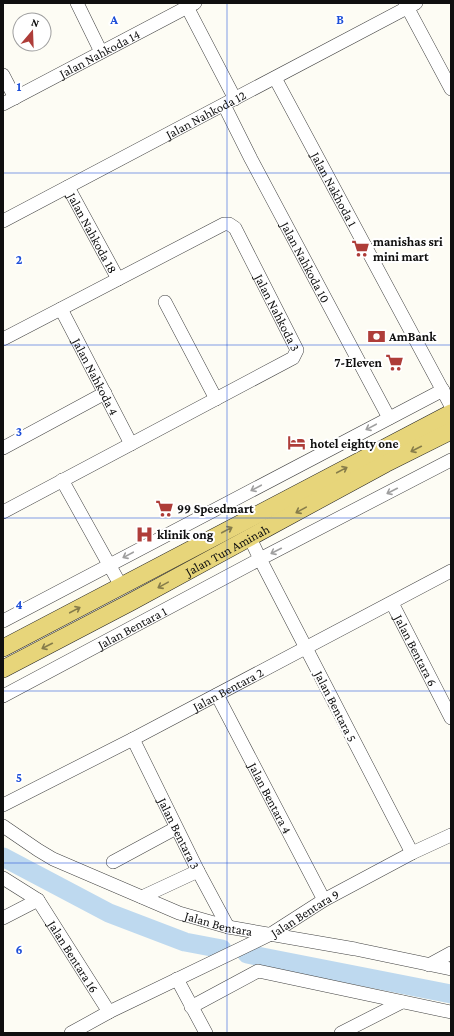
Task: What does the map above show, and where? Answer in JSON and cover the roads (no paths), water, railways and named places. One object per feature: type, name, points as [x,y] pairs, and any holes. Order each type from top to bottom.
[{"type":"main road","name":"Jalan Tun Aminah","points":[[3,648],[451,413]]},
{"type":"main road","name":"Jalan Tun Aminah","points":[[3,669],[131,602],[385,464],[451,431]]},
{"type":"street","points":[[76,3],[101,52]]},
{"type":"street","name":"Jalan Nahkoda 14","points":[[9,101],[189,4]]},
{"type":"street","name":"Jalan Nahkoda 10","points":[[189,4],[230,102],[251,159],[389,418]]},
{"type":"street","points":[[410,5],[451,89]]},
{"type":"street","name":"Jalan Nahkoda 12","points":[[3,221],[230,102],[410,5]]},
{"type":"street","points":[[3,75],[9,101]]},
{"type":"street","name":"Jalan Nakhoda 1","points":[[275,78],[451,406]]},
{"type":"street","name":"Jalan Nahkoda 18","points":[[68,187],[118,279]]},
{"type":"street","name":"Jalan Nahkoda 3","points":[[3,339],[224,224],[229,224],[235,228],[297,350],[293,358],[3,512]]},
{"type":"street","points":[[165,302],[216,399]]},
{"type":"street","name":"Jalan Nahkoda 4","points":[[61,309],[131,444]]},
{"type":"street","points":[[3,621],[442,390]]},
{"type":"street","points":[[3,448],[105,393]]},
{"type":"street","name":"Jalan Bentara 1","points":[[3,696],[260,559],[451,460]]},
{"type":"street","points":[[62,480],[121,586]]},
{"type":"street","points":[[250,538],[260,559]]},
{"type":"street","name":"Jalan Bentara 5","points":[[260,559],[412,853]]},
{"type":"street","name":"Jalan Bentara 2","points":[[3,805],[218,695],[451,571]]},
{"type":"street","name":"Jalan Bentara 6","points":[[392,603],[451,718]]},
{"type":"street","name":"Jalan Bentara 4","points":[[218,695],[324,900]]},
{"type":"street","name":"Jalan Bentara 3","points":[[133,739],[176,828],[228,927]]},
{"type":"street","name":"Jalan Bentara","points":[[3,826],[38,850],[53,858],[179,913],[228,927],[451,969]]},
{"type":"street","points":[[113,862],[176,828]]},
{"type":"street","name":"Jalan Bentara 9","points":[[72,1033],[94,1028],[109,1012],[271,934],[324,900],[412,853],[451,835]]},
{"type":"street","points":[[142,897],[198,871]]},
{"type":"street","name":"Jalan Bentara 16","points":[[3,878],[38,900],[109,1012]]},
{"type":"street","points":[[3,918],[38,900]]},
{"type":"street","points":[[429,965],[451,953]]},
{"type":"street","points":[[191,1007],[258,971],[451,1012]]},
{"type":"street","points":[[177,979],[206,1033]]},
{"type":"street","points":[[341,1033],[402,1002]]},
{"type":"waterway","points":[[3,857],[109,913],[185,942],[222,949]]},
{"type":"waterway","points":[[247,954],[451,994]]},
{"type":"place","name":"manishas sri mini mart","points":[[360,248]]},
{"type":"place","name":"AmBank","points":[[376,336]]},
{"type":"place","name":"7-Eleven","points":[[395,362]]},
{"type":"place","name":"hotel eighty one","points":[[297,443]]},
{"type":"place","name":"99 Speedmart","points":[[164,508]]},
{"type":"place","name":"klinik ong","points":[[144,534]]}]
